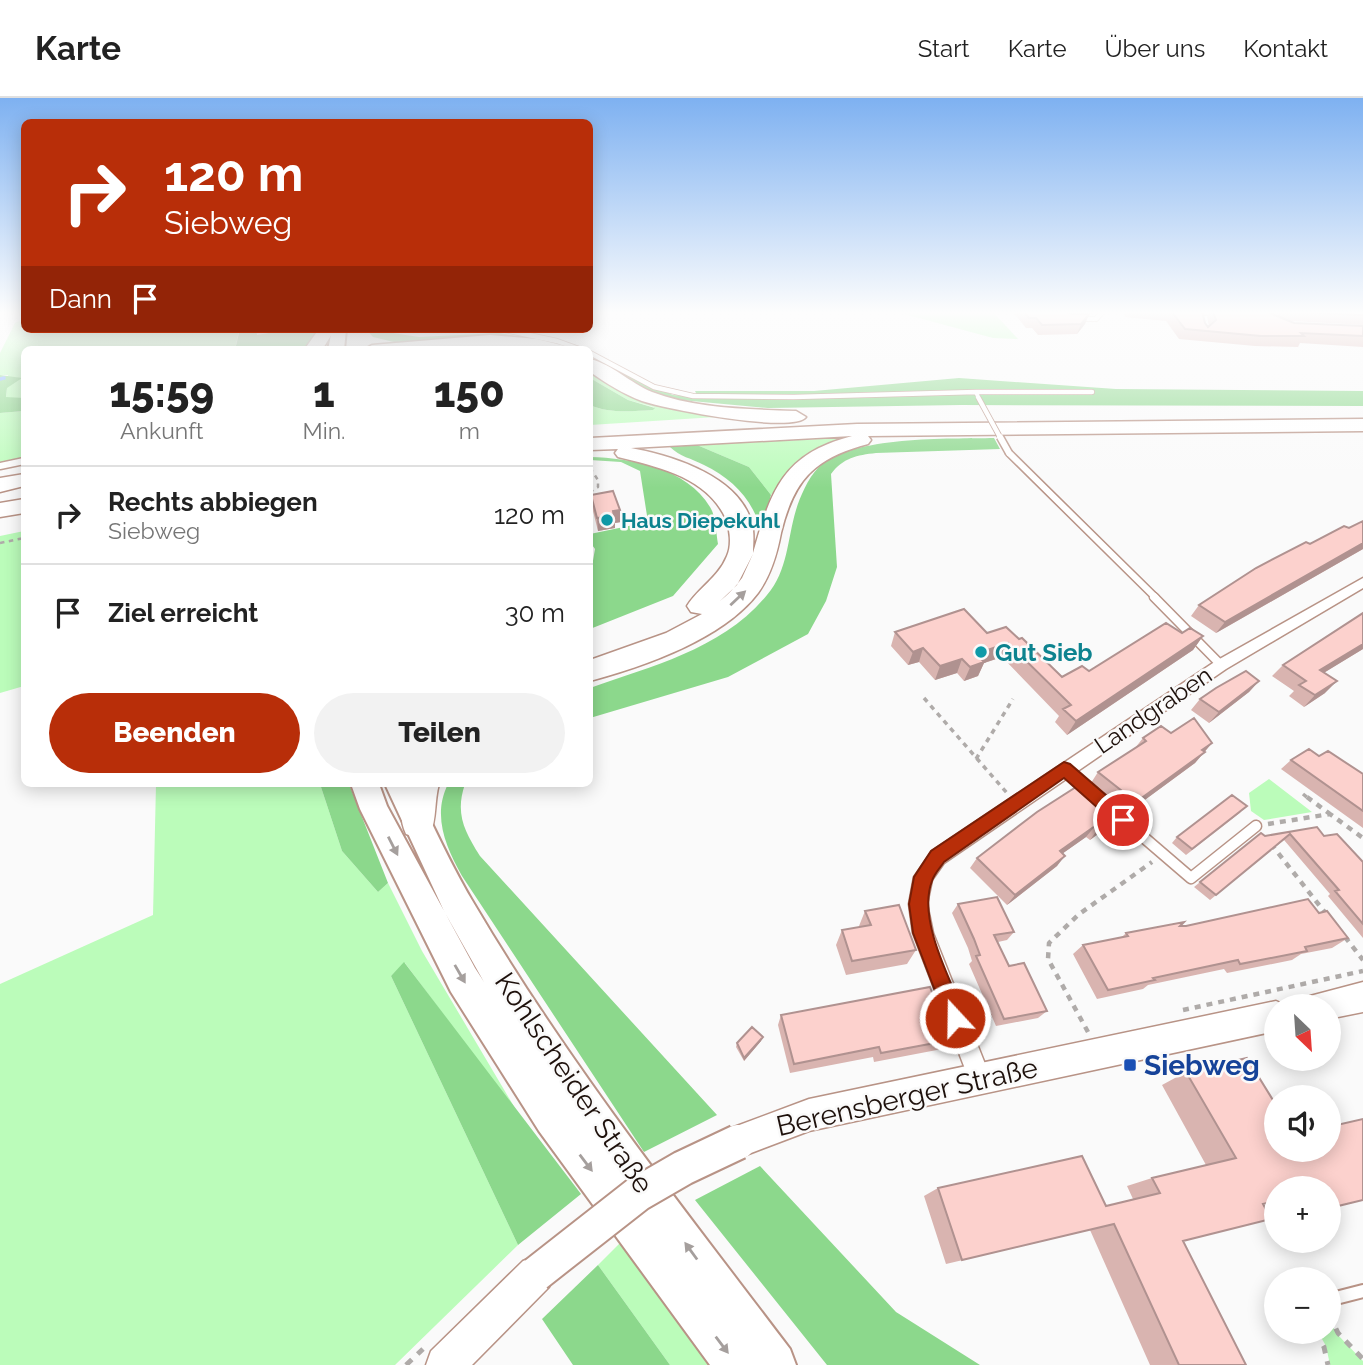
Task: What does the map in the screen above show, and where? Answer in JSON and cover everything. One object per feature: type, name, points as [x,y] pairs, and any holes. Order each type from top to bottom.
[{"type":"highway","points":[[600,370],[635,391],[682,406],[712,411],[831,419]]},
{"type":"highway","points":[[593,431],[831,419],[1363,413]]},
{"type":"highway","points":[[593,444],[857,430],[1363,425]]},
{"type":"highway","points":[[593,670],[685,634],[737,600],[749,588],[763,562],[783,489],[795,474],[815,457],[842,445],[871,438],[971,428]]},
{"type":"highway","points":[[593,451],[648,456],[714,485],[728,499],[737,515],[741,535],[740,559],[733,572],[725,585],[701,605],[674,621],[593,653]]},
{"type":"highway","points":[[0,485],[21,481]]},
{"type":"highway","points":[[0,496],[21,492]]},
{"type":"highway","points":[[0,510],[21,506]]},
{"type":"highway","points":[[418,824],[418,801],[422,787]]},
{"type":"main road","name":"Kohlscheider Straße","points":[[366,787],[374,809],[463,980],[552,1118],[737,1365]]},
{"type":"main road","name":"Kohlscheider Straße","points":[[400,787],[464,916],[513,998],[579,1098],[774,1365]]},
{"type":"street","name":"Landgraben","points":[[980,1079],[923,933],[918,904],[923,877],[938,857],[1221,665],[1363,582]]},
{"type":"street","points":[[1341,1002],[1363,997]]},
{"type":"street","name":"Berensberger Straße","points":[[445,1365],[536,1274],[580,1237],[627,1202],[673,1173],[738,1142],[809,1115],[1264,1019]]},
{"type":"lane","points":[[621,370],[654,387],[693,396],[1092,392]]},
{"type":"lane","points":[[977,395],[1009,453],[1112,552],[1221,665]]},
{"type":"lane","points":[[0,466],[21,462]]},
{"type":"lane","points":[[1064,769],[1094,794]]},
{"type":"lane","points":[[1103,803],[1191,878],[1256,826]]},
{"type":"lane","points":[[1341,1297],[1363,1291]]},
{"type":"path","points":[[593,472],[598,480],[598,487],[593,490]]},
{"type":"path","points":[[0,543],[21,539]]},
{"type":"path","points":[[924,698],[975,759],[1016,802]]},
{"type":"path","points":[[975,759],[1013,699]]},
{"type":"path","points":[[1304,794],[1363,838]]},
{"type":"path","points":[[1330,814],[1256,826],[1330,919]]},
{"type":"path","points":[[1099,1054],[1048,959],[1049,943],[1078,915],[1162,854]]},
{"type":"path","points":[[1338,929],[1363,960]]},
{"type":"path","points":[[1341,1336],[1363,1359]]},
{"type":"path","points":[[1322,1344],[1328,1365]]},
{"type":"green space","points":[[0,370],[21,370],[21,398],[6,398],[8,375],[0,375]]},
{"type":"green space","points":[[613,370],[673,395],[698,397],[695,391],[814,391],[959,378],[1116,389],[1363,391],[1363,406],[961,405],[768,408],[670,399],[646,391]]},
{"type":"green space","points":[[593,371],[618,387],[732,416],[593,425],[593,406],[621,411],[653,410],[654,407],[628,400],[593,380]]},
{"type":"green space","points":[[0,375],[21,378],[7,388],[6,397],[21,398],[21,411],[0,413]]},
{"type":"green space","points":[[593,380],[628,400],[655,408],[653,410],[605,410],[593,406]]},
{"type":"green space","points":[[21,411],[21,460],[0,463],[0,413]]},
{"type":"green space","points":[[842,438],[798,463],[771,495],[749,467],[697,445]]},
{"type":"green space","points":[[994,438],[1000,449],[876,453],[857,456],[840,464],[831,474],[837,567],[826,601],[808,634],[728,677],[593,717],[593,687],[662,663],[708,642],[749,614],[767,595],[783,565],[796,510],[805,488],[818,468],[833,457],[853,450],[876,444],[928,439]]},
{"type":"green space","points":[[697,445],[749,467],[771,495],[766,513],[757,519],[743,494],[729,481],[670,447]]},
{"type":"green space","points":[[593,457],[640,463],[673,474],[687,483],[710,507],[715,520],[718,544],[673,596],[593,628],[593,533],[648,522],[640,471],[621,462],[593,460]]},
{"type":"green space","points":[[21,532],[21,687],[0,693],[0,536]]},
{"type":"green space","points":[[1269,779],[1312,812],[1264,820],[1251,811],[1249,793]]},
{"type":"green space","points":[[156,787],[321,787],[342,851],[378,892],[388,883],[422,951],[522,1120],[405,963],[391,976],[518,1245],[395,1365],[0,1365],[0,984],[153,915]]},
{"type":"green space","points":[[321,787],[350,787],[388,883],[378,892],[342,851]]},
{"type":"green space","points":[[447,787],[464,787],[461,804],[463,822],[480,856],[717,1115],[644,1152],[462,876],[443,831],[443,796]]},
{"type":"green space","points":[[404,962],[581,1194],[518,1245],[391,976]]},
{"type":"green space","points":[[760,1166],[896,1312],[980,1365],[827,1365],[695,1200]]},
{"type":"green space","points":[[620,1243],[715,1365],[670,1365],[598,1265]]},
{"type":"green space","points":[[598,1265],[670,1365],[573,1365],[542,1319]]},
{"type":"green space","points":[[1341,1338],[1363,1361],[1363,1365],[1330,1365],[1325,1344],[1341,1344]]},
{"type":"building","points":[[613,491],[620,510],[613,511],[614,516],[597,518],[593,495]]},
{"type":"building","points":[[1363,521],[1363,543],[1225,622],[1199,605],[1256,568],[1306,542],[1310,544],[1344,526],[1349,528]]},
{"type":"building","points":[[964,609],[987,633],[1006,627],[1019,639],[1022,638],[1062,677],[1082,666],[1089,671],[1166,623],[1182,633],[1190,628],[1203,636],[1076,721],[1063,709],[1071,705],[1008,643],[976,654],[984,662],[970,667],[962,659],[940,666],[923,648],[913,652],[895,632]]},
{"type":"building","points":[[1363,613],[1363,644],[1320,670],[1337,681],[1315,695],[1299,685],[1306,681],[1283,665]]},
{"type":"building","points":[[1246,671],[1259,681],[1219,712],[1200,699],[1216,688]]},
{"type":"building","points":[[1194,718],[1212,743],[1202,750],[1205,752],[1136,802],[1098,772],[1146,741],[1143,738],[1161,726],[1171,733]]},
{"type":"building","points":[[1309,749],[1319,756],[1328,751],[1363,774],[1363,811],[1291,760]]},
{"type":"building","points":[[1087,780],[1123,811],[1098,829],[1095,826],[1060,851],[1065,856],[1015,895],[977,858],[1037,812]]},
{"type":"building","points":[[1232,795],[1247,806],[1192,849],[1177,837]]},
{"type":"building","points":[[1317,827],[1324,836],[1337,834],[1363,862],[1363,924],[1335,891],[1339,890],[1290,834],[1216,895],[1200,882],[1261,833],[1265,836]]},
{"type":"building","points":[[997,897],[1014,932],[994,935],[1009,966],[1024,963],[1047,1011],[1004,1019],[976,956],[980,955],[958,904]]},
{"type":"building","points":[[1308,899],[1319,913],[1327,911],[1348,938],[1305,947],[1307,951],[1240,964],[1238,960],[1108,990],[1083,945],[1128,936],[1126,933],[1184,922],[1180,926],[1186,926]]},
{"type":"building","points":[[899,905],[916,950],[852,961],[842,930],[871,925],[865,911]]},
{"type":"building","points":[[930,987],[951,1040],[881,1053],[879,1047],[794,1064],[781,1015]]},
{"type":"building","points":[[752,1027],[763,1037],[744,1058],[737,1043]]},
{"type":"building","points":[[1247,1058],[1264,1086],[1264,1162],[1341,1162],[1341,1124],[1363,1119],[1363,1200],[1341,1205],[1341,1176],[1264,1176],[1264,1221],[1183,1241],[1246,1365],[1179,1365],[1114,1224],[962,1260],[938,1188],[1082,1156],[1106,1206],[1160,1193],[1152,1178],[1236,1158],[1186,1072]]},
{"type":"waterway","points":[[0,379],[4,378]]},
{"type":"place","name":"Haus Diepekuhl","points":[[607,520]]},
{"type":"place","name":"Gut Sieb","points":[[981,652]]},
{"type":"place","name":"Siebweg","points":[[1130,1065]]},
{"type":"route","points":[[955,1018],[923,933],[918,904],[923,877],[938,857],[1064,769],[1123,820]]}]
